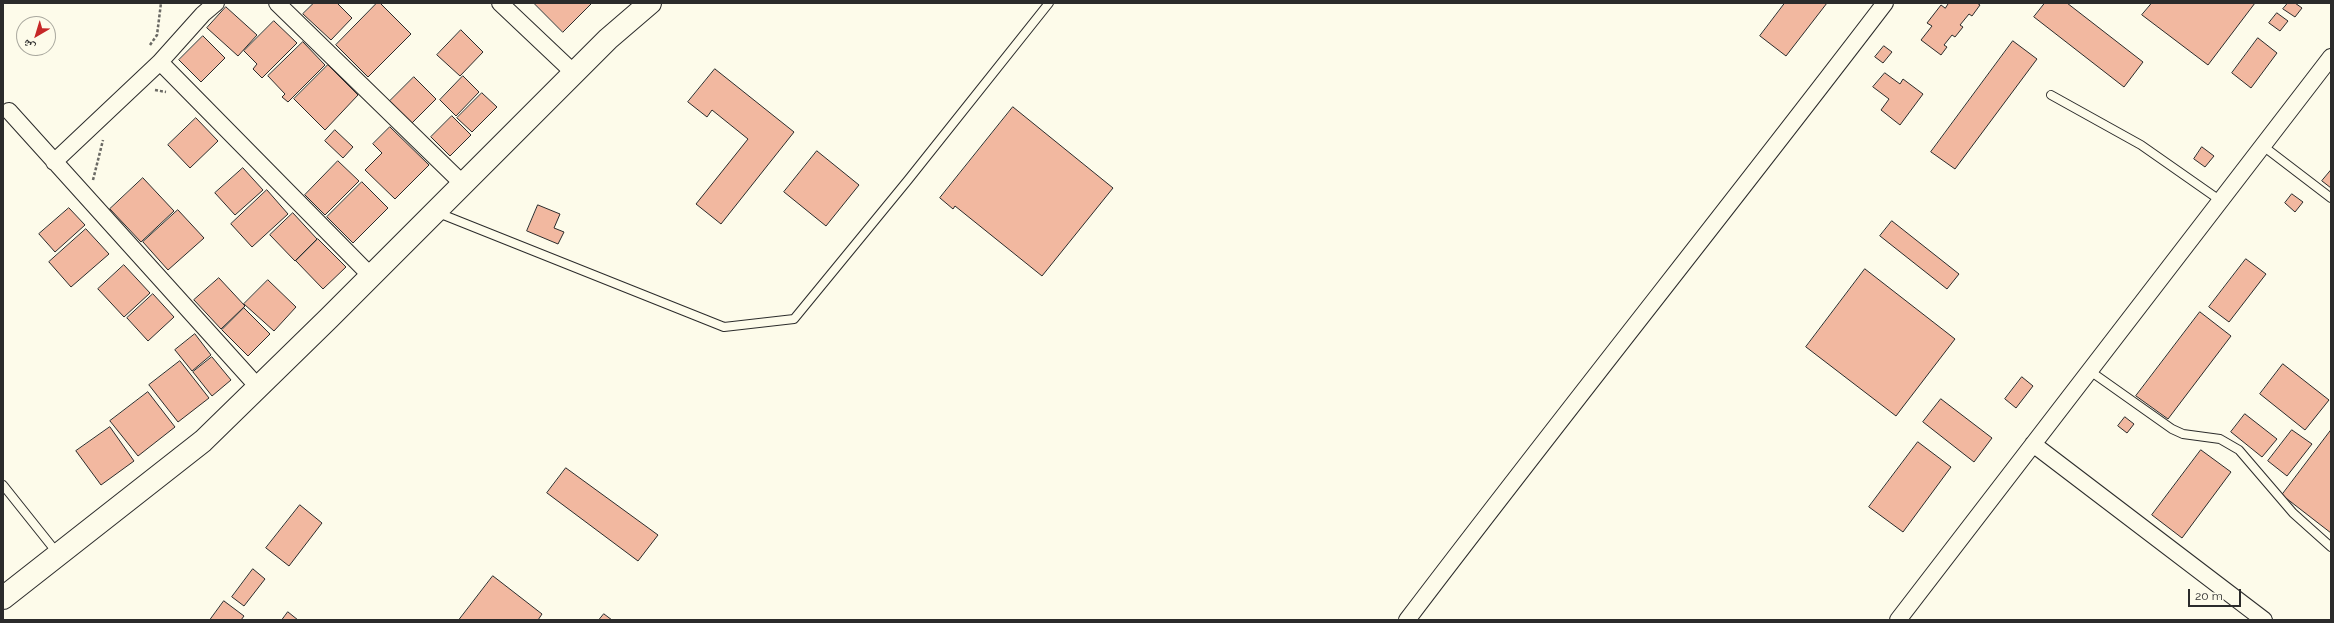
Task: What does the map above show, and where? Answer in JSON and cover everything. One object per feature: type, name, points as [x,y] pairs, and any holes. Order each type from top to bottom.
[{"type":"street","points":[[54,162],[160,62],[203,14],[216,3]]},
{"type":"street","points":[[276,3],[463,184]]},
{"type":"street","points":[[500,3],[574,73]]},
{"type":"street","points":[[3,598],[202,441],[436,212],[608,39],[650,3]]},
{"type":"street","points":[[1407,620],[1494,505],[1748,183],[1885,3]]},
{"type":"street","points":[[1898,620],[2331,57]]},
{"type":"street","points":[[160,62],[371,276]]},
{"type":"street","points":[[9,111],[258,387]]},
{"type":"street","points":[[2033,444],[2264,620]]},
{"type":"lane","points":[[436,212],[724,327],[794,319],[908,180],[1049,3]]},
{"type":"lane","points":[[2051,95],[2141,145],[2221,201]]},
{"type":"lane","points":[[2263,146],[2331,198]]},
{"type":"lane","points":[[2090,371],[2172,429],[2183,434],[2220,439],[2238,450],[2293,513],[2331,547]]},
{"type":"lane","points":[[3,485],[59,554]]},
{"type":"path","points":[[146,51],[157,35],[161,3]]},
{"type":"path","points":[[154,90],[172,93]]},
{"type":"path","points":[[88,199],[103,138]]},
{"type":"building","points":[[314,3],[337,3],[352,18],[331,40],[303,14]]},
{"type":"building","points":[[377,3],[380,3],[411,34],[368,77],[336,45]]},
{"type":"building","points":[[534,3],[592,3],[563,32]]},
{"type":"building","points":[[1785,3],[1827,3],[1786,56],[1760,36]]},
{"type":"building","points":[[1949,3],[1977,3],[1980,5],[1972,16],[1969,14],[1960,25],[1963,27],[1955,37],[1952,35],[1944,45],[1947,47],[1941,55],[1921,40],[1932,26],[1927,23],[1941,5],[1945,8]]},
{"type":"building","points":[[2045,3],[2067,3],[2143,62],[2124,87],[2034,17]]},
{"type":"building","points":[[2152,3],[2255,3],[2208,65],[2142,15]]},
{"type":"building","points":[[2288,3],[2295,3],[2302,8],[2295,17],[2283,9]]},
{"type":"building","points":[[226,7],[257,35],[238,56],[207,28]]},
{"type":"building","points":[[2277,13],[2288,21],[2280,31],[2269,23]]},
{"type":"building","points":[[274,21],[297,43],[262,78],[253,69],[257,64],[244,51]]},
{"type":"building","points":[[461,30],[483,52],[460,76],[437,55]]},
{"type":"building","points":[[203,36],[225,58],[201,82],[179,60]]},
{"type":"building","points":[[2258,38],[2277,53],[2251,88],[2232,73]]},
{"type":"building","points":[[2013,41],[2037,59],[1955,169],[1931,152]]},
{"type":"building","points":[[303,42],[325,65],[288,102],[282,97],[285,94],[268,76]]},
{"type":"building","points":[[1884,46],[1892,52],[1883,63],[1875,57]]},
{"type":"building","points":[[328,65],[358,95],[325,130],[294,99]]},
{"type":"building","points":[[715,69],[794,132],[721,224],[696,204],[748,139],[712,110],[707,117],[688,102]]},
{"type":"building","points":[[1885,73],[1900,84],[1903,79],[1923,94],[1900,125],[1881,110],[1889,99],[1873,87]]},
{"type":"building","points":[[463,76],[479,92],[456,116],[440,100]]},
{"type":"building","points":[[414,77],[436,99],[412,123],[390,101]]},
{"type":"building","points":[[482,93],[497,107],[472,132],[457,118]]},
{"type":"building","points":[[1013,107],[1113,188],[1042,276],[955,206],[953,209],[940,198]]},
{"type":"building","points":[[452,116],[471,135],[450,156],[431,137]]},
{"type":"building","points":[[196,118],[218,141],[190,168],[168,145]]},
{"type":"building","points":[[390,127],[429,165],[395,199],[365,170],[382,153],[373,144]]},
{"type":"building","points":[[335,130],[353,147],[343,158],[325,141]]},
{"type":"building","points":[[2202,147],[2214,156],[2205,167],[2194,159]]},
{"type":"building","points":[[817,151],[859,185],[826,226],[784,192]]},
{"type":"building","points":[[338,161],[359,181],[325,215],[305,195]]},
{"type":"building","points":[[243,168],[263,190],[235,215],[215,193]]},
{"type":"building","points":[[2331,170],[2331,188],[2322,181]]},
{"type":"building","points":[[143,178],[174,211],[141,242],[110,209]]},
{"type":"building","points":[[362,182],[388,208],[353,243],[327,217]]},
{"type":"building","points":[[267,190],[288,214],[252,247],[231,224]]},
{"type":"building","points":[[2292,194],[2303,202],[2295,212],[2285,203]]},
{"type":"building","points":[[538,205],[560,214],[554,228],[564,232],[558,244],[527,231]]},
{"type":"building","points":[[69,208],[85,225],[55,252],[39,234]]},
{"type":"building","points":[[178,210],[204,238],[168,270],[143,242]]},
{"type":"building","points":[[293,213],[317,239],[295,261],[270,235]]},
{"type":"building","points":[[1892,221],[1959,274],[1947,289],[1880,236]]},
{"type":"building","points":[[86,229],[109,254],[71,287],[49,262]]},
{"type":"building","points":[[318,239],[346,267],[323,289],[296,261]]},
{"type":"building","points":[[2246,259],[2266,274],[2229,322],[2209,307]]},
{"type":"building","points":[[124,265],[150,293],[124,317],[98,289]]},
{"type":"building","points":[[1865,269],[1955,339],[1896,416],[1806,347]]},
{"type":"building","points":[[219,278],[245,306],[221,329],[194,300]]},
{"type":"building","points":[[268,280],[296,307],[274,331],[244,304]]},
{"type":"building","points":[[153,294],[174,317],[148,341],[127,318]]},
{"type":"building","points":[[244,308],[270,334],[248,356],[222,330]]},
{"type":"building","points":[[2200,312],[2231,336],[2168,419],[2136,396]]},
{"type":"building","points":[[195,334],[211,355],[192,371],[175,350]]},
{"type":"building","points":[[212,357],[231,380],[212,396],[193,372]]},
{"type":"building","points":[[180,361],[209,398],[178,422],[149,385]]},
{"type":"building","points":[[2283,364],[2329,400],[2305,430],[2260,394]]},
{"type":"building","points":[[2022,377],[2033,386],[2016,408],[2005,399]]},
{"type":"building","points":[[148,392],[175,427],[138,456],[110,421]]},
{"type":"building","points":[[1941,399],[1992,438],[1974,462],[1923,422]]},
{"type":"building","points":[[2245,414],[2277,439],[2262,457],[2231,432]]},
{"type":"building","points":[[2125,417],[2134,424],[2127,433],[2118,426]]},
{"type":"building","points":[[110,427],[134,461],[101,485],[76,451]]},
{"type":"building","points":[[2292,430],[2312,444],[2287,476],[2268,461]]},
{"type":"building","points":[[2331,430],[2331,533],[2282,495]]},
{"type":"building","points":[[1918,442],[1951,467],[1903,532],[1869,507]]},
{"type":"building","points":[[2201,450],[2231,472],[2182,538],[2152,515]]},
{"type":"building","points":[[566,468],[658,535],[638,561],[547,493]]},
{"type":"building","points":[[300,505],[322,523],[289,566],[266,548]]},
{"type":"building","points":[[253,569],[265,579],[244,606],[232,597]]},
{"type":"building","points":[[493,576],[542,614],[538,620],[459,620]]},
{"type":"building","points":[[224,601],[244,616],[241,620],[210,620]]},
{"type":"building","points":[[288,612],[298,620],[282,620]]},
{"type":"building","points":[[604,614],[612,620],[599,620]]}]
